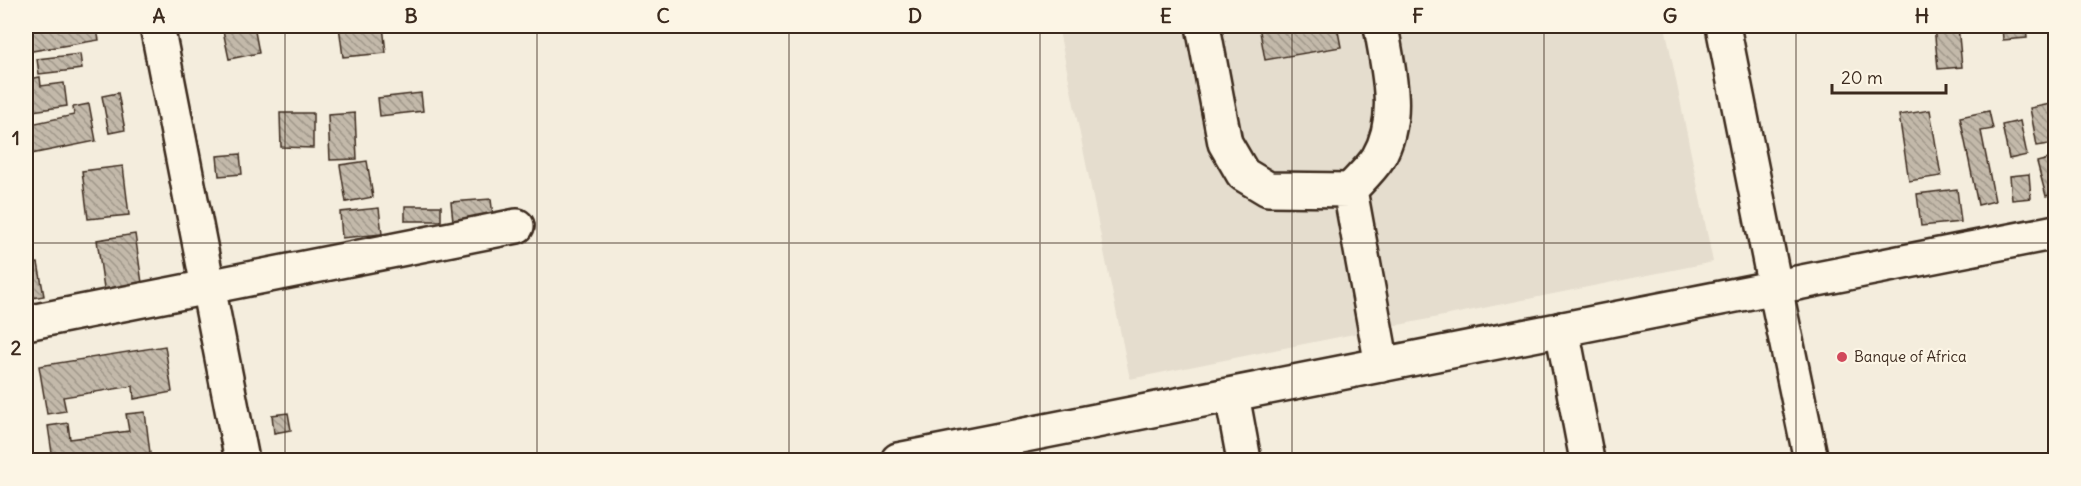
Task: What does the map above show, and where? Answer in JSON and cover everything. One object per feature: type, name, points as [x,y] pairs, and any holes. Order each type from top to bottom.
[{"type":"street","points":[[157,26],[242,460]]},
{"type":"street","points":[[1203,26],[1225,143],[1243,174],[1268,189],[1350,190],[1377,159],[1390,131],[1393,102],[1381,26]]},
{"type":"street","points":[[1723,26],[1811,460]]},
{"type":"street","points":[[1350,190],[1382,365]]},
{"type":"street","points":[[26,323],[517,226]]},
{"type":"street","points":[[898,460],[2055,232]]},
{"type":"street","points":[[1562,329],[1587,460]]},
{"type":"street","points":[[1232,395],[1244,460]]},
{"type":"shaded area","points":[[1058,26],[1665,26],[1713,262],[1130,379]]},
{"type":"building","points":[[26,26],[96,26],[99,40],[26,52]]},
{"type":"building","points":[[222,26],[254,26],[259,53],[229,59]]},
{"type":"building","points":[[339,26],[383,26],[386,53],[343,57]]},
{"type":"building","points":[[1259,26],[1337,26],[1341,47],[1265,60]]},
{"type":"building","points":[[1934,26],[1958,26],[1962,67],[1938,69]]},
{"type":"building","points":[[2002,26],[2026,26],[2027,38],[2003,40]]},
{"type":"building","points":[[80,54],[82,69],[39,74],[37,59]]},
{"type":"building","points":[[40,77],[41,86],[64,83],[67,106],[26,112],[26,95],[31,95],[29,79]]},
{"type":"building","points":[[118,93],[125,130],[109,133],[102,96]]},
{"type":"building","points":[[421,93],[423,111],[380,116],[378,98]]},
{"type":"building","points":[[2056,103],[2056,143],[2037,146],[2030,108]]},
{"type":"building","points":[[89,104],[96,141],[26,155],[26,125],[74,115],[73,107]]},
{"type":"building","points":[[1930,110],[1941,176],[1909,181],[1899,115]]},
{"type":"building","points":[[1989,111],[1993,129],[1981,131],[1995,201],[1978,205],[1960,117]]},
{"type":"building","points":[[280,113],[313,113],[313,148],[281,147]]},
{"type":"building","points":[[355,113],[357,159],[330,160],[328,115]]},
{"type":"building","points":[[2020,121],[2027,155],[2009,159],[2002,125]]},
{"type":"building","points":[[240,154],[242,174],[219,176],[217,156]]},
{"type":"building","points":[[2056,157],[2056,193],[2046,196],[2037,162]]},
{"type":"building","points":[[367,161],[373,197],[346,202],[340,165]]},
{"type":"building","points":[[123,166],[129,215],[88,219],[82,171]]},
{"type":"building","points":[[2029,174],[2031,198],[2012,200],[2010,176]]},
{"type":"building","points":[[1957,189],[1961,222],[1921,226],[1917,194]]},
{"type":"building","points":[[491,199],[493,217],[453,221],[451,202]]},
{"type":"building","points":[[405,206],[441,206],[441,221],[405,221]]},
{"type":"building","points":[[379,208],[382,234],[342,238],[340,212]]},
{"type":"building","points":[[26,216],[32,253],[26,254]]},
{"type":"building","points":[[135,234],[143,290],[105,295],[97,240]]},
{"type":"building","points":[[38,263],[44,296],[26,299],[26,265]]},
{"type":"building","points":[[165,346],[172,392],[134,399],[133,386],[63,397],[66,411],[47,414],[39,366]]},
{"type":"building","points":[[145,412],[150,453],[92,460],[53,460],[48,426],[68,423],[70,439],[129,431],[126,414]]},
{"type":"building","points":[[288,413],[291,430],[274,433],[272,415]]},
{"type":"building","points":[[26,444],[28,444],[32,460],[26,460]]},
{"type":"building","points":[[331,456],[346,456],[346,460],[331,460]]},
{"type":"building","points":[[1198,456],[1199,460],[1177,460]]},
{"type":"place","name":"Banque of Africa","points":[[1842,357]]}]
